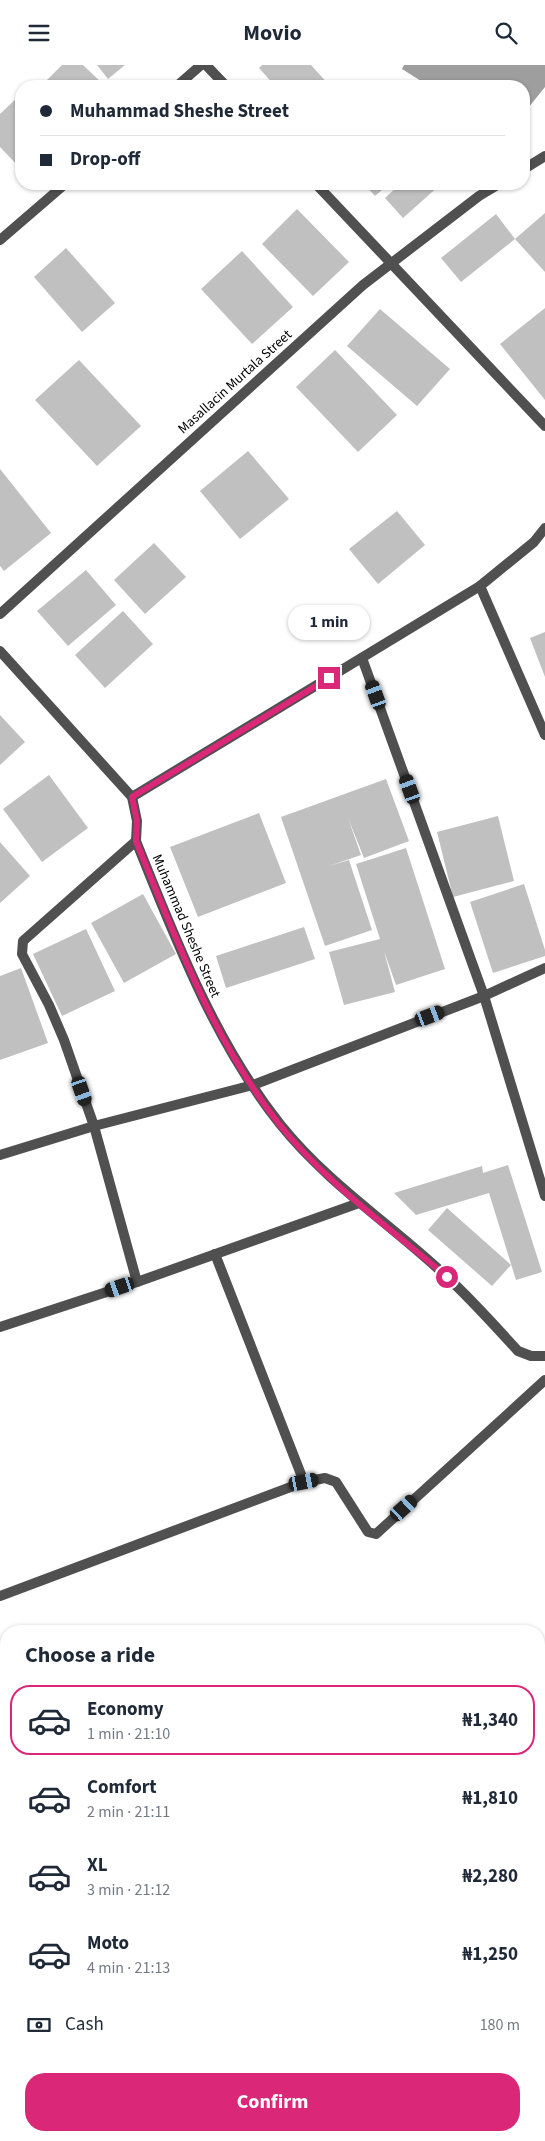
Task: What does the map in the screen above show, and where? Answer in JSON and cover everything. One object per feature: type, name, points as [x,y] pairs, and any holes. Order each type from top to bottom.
[{"type":"street","points":[[184,80],[202,65]]},
{"type":"street","points":[[206,65],[220,80]]},
{"type":"street","points":[[530,166],[545,157]]},
{"type":"street","points":[[0,240],[58,190]]},
{"type":"street","points":[[322,190],[545,426]]},
{"type":"street","name":"Masallacin Murtala Street","points":[[0,614],[356,291],[489,190]]},
{"type":"street","points":[[0,651],[132,797],[480,586],[534,542],[545,528]]},
{"type":"street","points":[[480,586],[545,735]]},
{"type":"street","points":[[362,658],[484,996],[545,1196]]},
{"type":"street","name":"Muhammad Sheshe Street","points":[[132,797],[137,821],[136,841],[203,1003],[252,1085],[280,1124],[328,1176],[447,1277],[518,1351],[531,1356],[545,1356]]},
{"type":"street","points":[[136,841],[23,941],[21,947],[22,955],[49,1005],[64,1040],[94,1126],[137,1282]]},
{"type":"street","points":[[0,1155],[94,1126],[252,1085],[484,996],[545,968]]},
{"type":"street","points":[[0,1327],[137,1282],[359,1203]]},
{"type":"street","points":[[215,1254],[304,1482]]},
{"type":"street","points":[[0,1596],[304,1482],[325,1478],[336,1482],[368,1532],[376,1534],[545,1380]]},
{"type":"shaded area","points":[[404,65],[545,65],[545,87],[530,106],[530,80],[419,80],[402,69]]},
{"type":"building","points":[[62,65],[83,65],[99,80],[47,80]]},
{"type":"building","points":[[97,65],[125,65],[108,79]]},
{"type":"building","points":[[262,65],[311,65],[325,80],[270,80],[259,68]]},
{"type":"building","points":[[15,100],[15,163],[0,147],[0,114]]},
{"type":"building","points":[[370,190],[382,190],[375,196]]},
{"type":"building","points":[[394,190],[434,190],[403,218],[385,198]]},
{"type":"building","points":[[297,209],[349,262],[313,296],[262,244]]},
{"type":"building","points":[[545,213],[545,272],[515,239]]},
{"type":"building","points":[[496,214],[515,239],[461,282],[441,258]]},
{"type":"building","points":[[66,248],[115,303],[82,332],[34,277]]},
{"type":"building","points":[[242,251],[293,307],[252,344],[201,289]]},
{"type":"building","points":[[545,308],[545,400],[500,344]]},
{"type":"building","points":[[380,309],[450,369],[417,406],[347,346]]},
{"type":"building","points":[[335,350],[397,415],[358,452],[296,387]]},
{"type":"building","points":[[79,360],[141,426],[97,466],[35,400]]},
{"type":"building","points":[[248,451],[289,499],[240,539],[200,491]]},
{"type":"building","points":[[0,469],[51,533],[4,571],[0,566]]},
{"type":"building","points":[[397,511],[425,545],[378,584],[349,549]]},
{"type":"building","points":[[154,543],[186,577],[145,614],[114,580]]},
{"type":"building","points":[[86,570],[116,605],[68,646],[37,611]]},
{"type":"building","points":[[123,611],[153,644],[105,688],[75,655]]},
{"type":"building","points":[[545,632],[545,677],[530,638]]},
{"type":"building","points":[[0,715],[25,742],[0,765]]},
{"type":"building","points":[[49,775],[88,828],[42,862],[3,809]]},
{"type":"building","points":[[386,779],[409,841],[364,858],[348,818],[361,855],[329,866],[349,860],[372,930],[325,946],[281,817]]},
{"type":"building","points":[[259,813],[286,883],[198,917],[170,847]]},
{"type":"building","points":[[498,816],[514,881],[453,897],[437,832]]},
{"type":"building","points":[[0,842],[30,876],[0,903]]},
{"type":"building","points":[[406,848],[445,969],[396,985],[384,951],[395,992],[344,1005],[329,952],[380,939],[356,864]]},
{"type":"building","points":[[524,884],[545,950],[545,956],[493,973],[470,902]]},
{"type":"building","points":[[143,894],[176,954],[124,983],[91,923]]},
{"type":"building","points":[[304,927],[315,959],[226,988],[216,956]]},
{"type":"building","points":[[86,929],[115,991],[62,1016],[33,954]]},
{"type":"building","points":[[21,968],[48,1043],[0,1060],[0,976]]},
{"type":"building","points":[[508,1165],[542,1272],[516,1280],[489,1193],[416,1215],[394,1193],[482,1166],[483,1173]]},
{"type":"building","points":[[447,1208],[511,1265],[492,1286],[428,1230]]},
{"type":"route","points":[[329,678],[132,797],[137,821],[136,841],[203,1003],[252,1085],[280,1124],[328,1176],[447,1277]]}]
